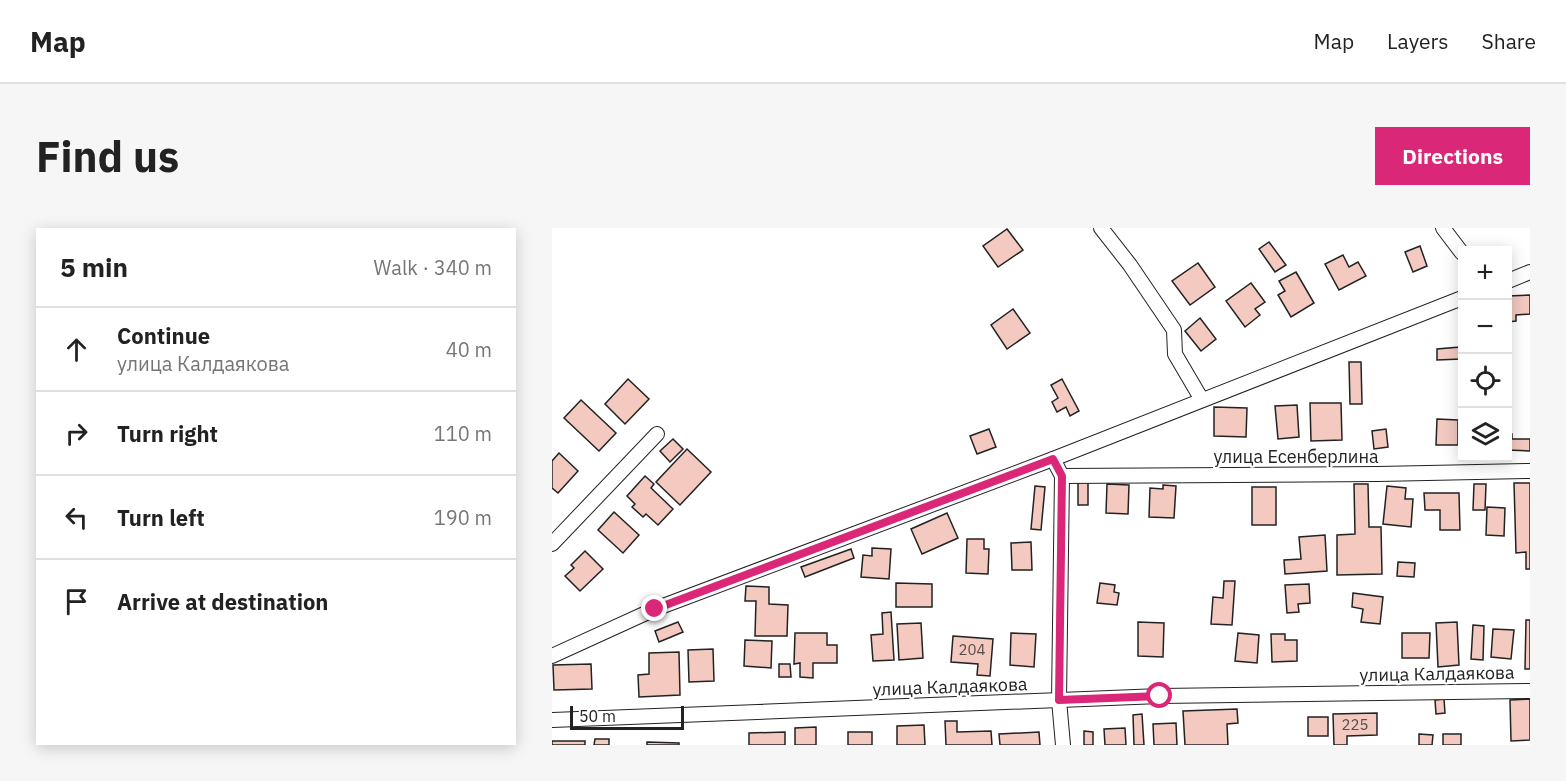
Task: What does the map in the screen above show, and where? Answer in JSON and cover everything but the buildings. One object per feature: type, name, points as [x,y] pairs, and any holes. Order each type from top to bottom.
[{"type":"street","points":[[1101,228],[1130,265],[1174,330],[1175,354],[1202,400]]},
{"type":"street","points":[[1443,228],[1458,248]]},
{"type":"street","points":[[1512,279],[1530,272]]},
{"type":"street","points":[[552,656],[655,609],[1053,459],[1458,300]]},
{"type":"street","points":[[552,544],[657,434]]},
{"type":"street","points":[[1053,459],[1062,476],[1059,700],[1063,745]]},
{"type":"street","name":"улица Есенберлина","points":[[1062,476],[1530,471]]},
{"type":"street","name":"улица Калдаякова","points":[[552,720],[1160,696],[1530,691]]},
{"type":"route","points":[[655,609],[1053,459],[1062,476],[1059,700],[1160,696]]}]
